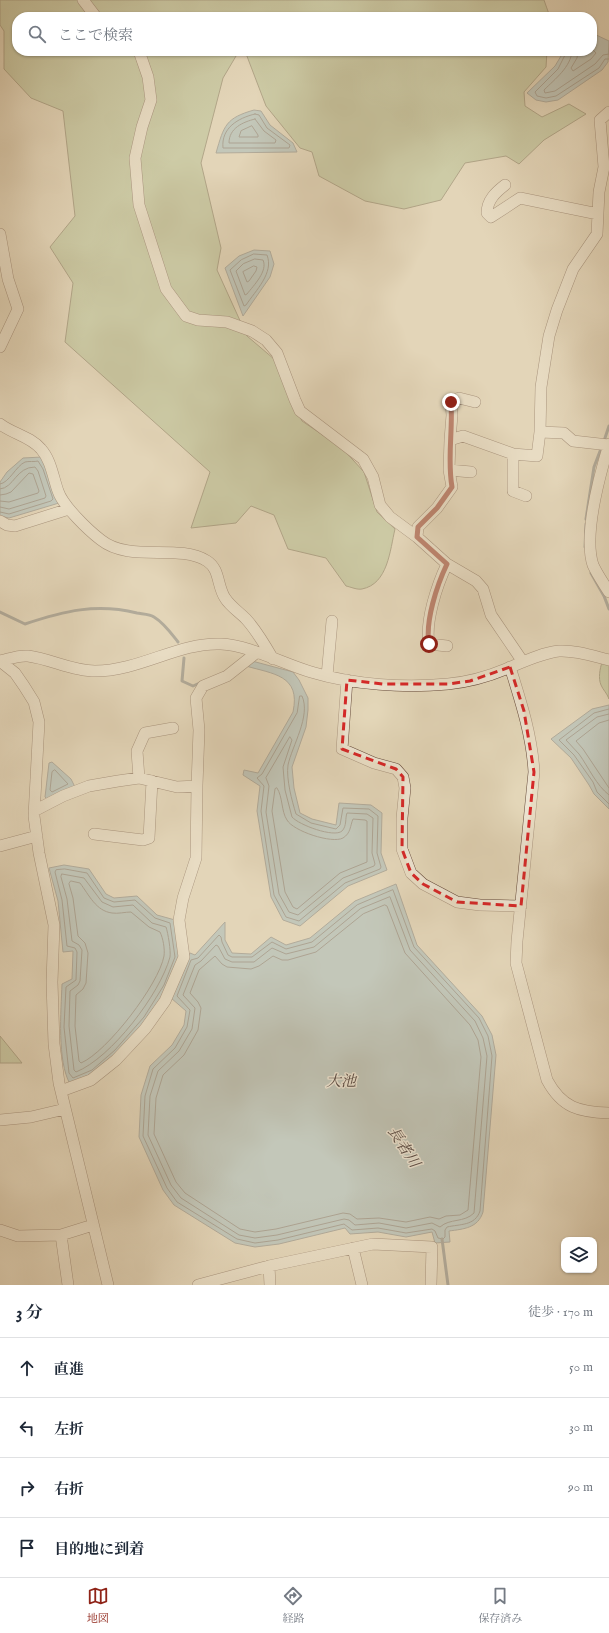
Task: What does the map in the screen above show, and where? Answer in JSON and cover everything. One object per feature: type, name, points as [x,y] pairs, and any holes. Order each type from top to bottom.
[{"type":"street","points":[[83,0],[92,12]]},
{"type":"street","points":[[141,56],[148,77],[151,100],[142,127],[135,158],[139,205],[166,289],[186,316],[198,320],[227,322],[252,331],[266,340],[277,353],[300,411],[363,460],[373,477],[380,506],[390,517],[417,537],[447,564],[476,581],[483,589],[491,614],[523,662]]},
{"type":"street","points":[[450,440],[463,436],[512,454],[537,456],[540,432],[541,387],[551,329],[556,310],[573,269],[598,234],[599,192],[604,167],[600,120],[609,112]]},
{"type":"street","points":[[505,185],[495,192],[487,206],[487,213],[491,217],[520,198],[598,214]]},
{"type":"street","points":[[0,234],[8,279],[18,309],[0,348]]},
{"type":"street","points":[[417,537],[418,527],[437,508],[452,487],[449,470],[452,415],[451,402],[459,398],[475,402]]},
{"type":"street","points":[[0,424],[10,431],[30,439],[42,450],[50,466],[58,492],[69,509],[102,541],[120,550],[188,555],[200,557],[208,561],[216,572],[225,598],[253,627],[273,659]]},
{"type":"street","points":[[540,432],[564,432],[573,441],[608,449],[591,519],[589,547],[594,566],[609,592]]},
{"type":"street","points":[[512,454],[513,491],[526,496]]},
{"type":"street","points":[[449,470],[471,472]]},
{"type":"street","points":[[0,521],[7,525],[16,526],[69,509]]},
{"type":"street","points":[[447,564],[437,585],[427,633],[429,644],[447,646]]},
{"type":"street","points":[[326,676],[332,621]]},
{"type":"street","points":[[0,661],[28,656],[76,669],[106,671],[140,664],[191,647],[209,644],[238,646],[312,673],[346,680],[398,685],[448,684],[470,681],[558,651],[609,660]]},
{"type":"street","points":[[61,1092],[91,1080],[116,1060],[145,1030],[165,1001],[184,957],[179,920],[183,898],[196,858],[199,730],[196,698],[203,686],[227,676],[256,653]]},
{"type":"street","points":[[0,661],[15,673],[24,686],[34,702],[39,722],[34,811],[37,836],[54,925],[54,1044],[61,1092],[108,1285]]},
{"type":"street","points":[[510,667],[524,711],[532,746],[534,772],[516,963],[547,1080],[554,1093],[577,1109],[609,1113]]},
{"type":"street","points":[[346,680],[342,749],[374,763],[396,769],[403,777],[405,788],[402,818],[402,849],[411,873],[423,884],[457,902],[480,905],[521,906]]},
{"type":"street","points":[[139,778],[137,751],[145,733],[173,728]]},
{"type":"street","points":[[34,811],[63,796],[89,786],[139,778],[177,787],[197,786]]},
{"type":"street","points":[[94,834],[143,840],[149,838],[152,781]]},
{"type":"street","points":[[0,846],[37,836]]},
{"type":"street","points":[[0,1120],[31,1117],[65,1109]]},
{"type":"street","points":[[0,1230],[18,1236],[61,1235],[93,1225]]},
{"type":"street","points":[[61,1235],[68,1285]]},
{"type":"street","points":[[198,1285],[269,1266],[373,1244],[432,1247],[431,1285]]},
{"type":"street","points":[[353,1248],[362,1285]]},
{"type":"street","points":[[269,1266],[270,1285]]},
{"type":"highlighted area","points":[[510,667],[524,711],[534,772],[521,906],[457,902],[423,884],[411,873],[402,849],[403,777],[396,769],[342,749],[347,680],[383,684],[448,684],[470,681]]},
{"type":"green space","points":[[0,0],[544,0],[548,12],[12,12],[12,56],[236,56],[223,78],[201,163],[221,248],[217,270],[247,336],[274,359],[302,421],[342,448],[364,472],[377,512],[395,529],[389,556],[383,573],[371,586],[356,589],[346,586],[326,558],[288,549],[274,515],[251,506],[236,523],[191,528],[210,472],[65,342],[73,283],[50,247],[75,216],[63,111],[31,98],[4,69],[4,31],[0,25]]},
{"type":"green space","points":[[247,56],[547,56],[546,67],[524,92],[525,106],[542,117],[569,104],[586,114],[544,140],[519,164],[506,156],[465,163],[441,200],[404,209],[365,201],[319,176],[312,152],[300,148],[266,106]]},
{"type":"green space","points":[[602,662],[609,665],[609,699],[600,682]]},
{"type":"green space","points":[[0,1036],[22,1063],[0,1063]]},
{"type":"water","points":[[597,35],[609,41],[608,62],[602,70],[558,100],[546,102],[536,100],[527,93],[555,66],[561,56],[597,56]]},
{"type":"water","points":[[254,110],[261,111],[270,125],[293,143],[297,152],[216,153],[221,136],[228,124],[237,116]]},
{"type":"water","points":[[254,250],[270,251],[274,264],[270,277],[243,316],[225,268],[239,256]]},
{"type":"water","points":[[42,457],[59,503],[9,518],[0,516],[0,482],[7,472],[23,458]]},
{"type":"water","points":[[252,661],[293,672],[308,698],[306,727],[292,767],[294,788],[300,813],[312,819],[336,825],[339,803],[371,805],[382,813],[381,853],[387,870],[348,886],[300,926],[283,920],[271,897],[257,811],[260,786],[243,775],[244,770],[258,773],[293,712],[293,690],[289,683],[283,678],[266,671],[246,666]]},
{"type":"water","points":[[609,705],[609,809],[594,794],[571,758],[551,739],[592,709]]},
{"type":"water","points":[[52,762],[71,779],[75,787],[47,799],[45,797],[49,763]]},
{"type":"water","points":[[64,865],[89,869],[106,894],[114,898],[137,896],[157,915],[175,920],[180,957],[167,987],[147,1020],[118,1053],[94,1073],[70,1084],[66,1074],[61,1049],[61,1021],[62,984],[72,979],[73,951],[63,952],[58,901],[49,868]]},
{"type":"water","name":"大池","points":[[396,884],[417,945],[482,1016],[492,1035],[496,1055],[483,1212],[481,1217],[474,1225],[470,1227],[449,1231],[450,1242],[435,1243],[432,1232],[406,1237],[378,1232],[350,1234],[345,1228],[279,1244],[255,1247],[235,1243],[174,1205],[163,1190],[139,1137],[141,1095],[150,1066],[172,1045],[184,1025],[186,1011],[171,998],[190,953],[195,955],[225,922],[225,940],[232,953],[251,954],[271,937],[286,945],[310,938],[355,901]]},
{"type":"waterway","points":[[604,441],[609,426]]},
{"type":"waterway","points":[[586,519],[594,467],[602,446]]},
{"type":"waterway","points":[[585,547],[586,524]]},
{"type":"waterway","points":[[591,573],[604,596],[609,609]]},
{"type":"waterway","points":[[0,612],[25,624],[53,615],[80,610],[122,610],[148,615],[158,619],[178,642]]},
{"type":"waterway","points":[[184,658],[182,681],[193,686],[202,682]]},
{"type":"waterway","name":"長者川","points":[[442,1239],[448,1285]]},
{"type":"route","points":[[429,644],[427,633],[437,585],[447,564],[417,537],[418,527],[437,508],[452,487],[449,470],[452,415],[451,402]]}]
